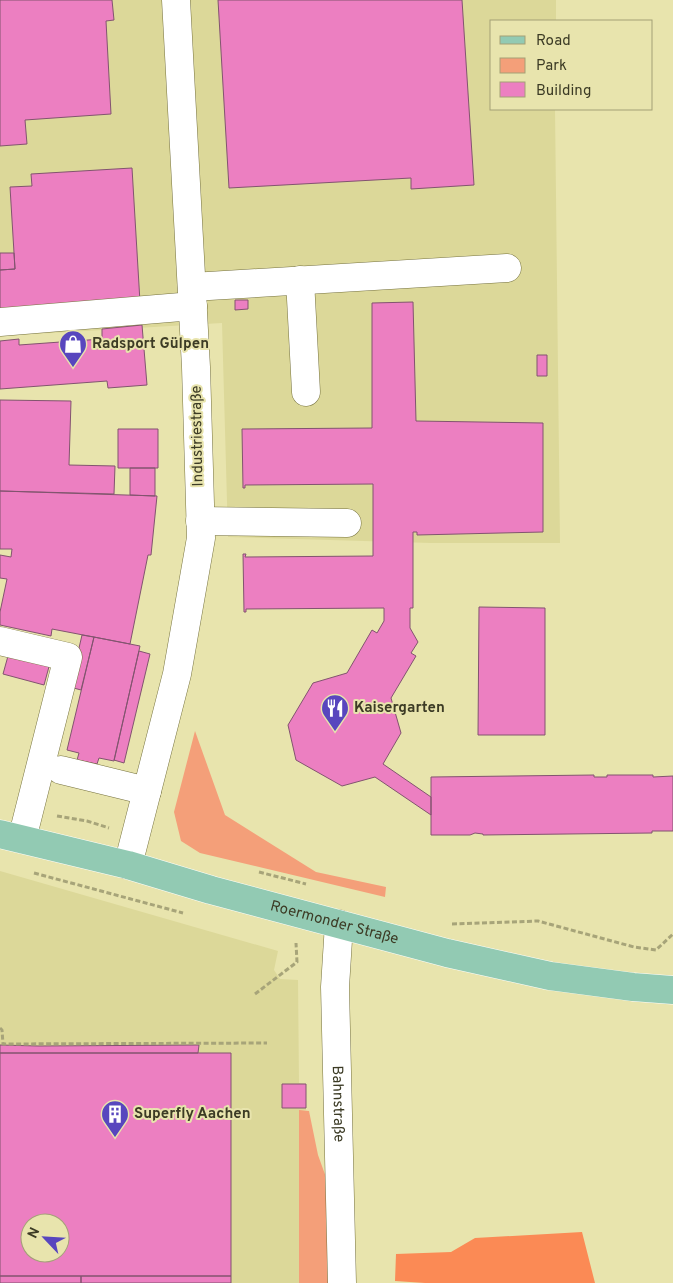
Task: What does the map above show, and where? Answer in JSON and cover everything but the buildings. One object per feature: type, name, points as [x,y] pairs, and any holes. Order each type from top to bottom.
[{"type":"main road","name":"Roermonder Straße","points":[[11,837],[128,865],[211,890],[447,953],[550,976],[673,990]]},
{"type":"street","name":"Industriestraße","points":[[128,865],[179,665],[201,538],[196,367],[176,0]]},
{"type":"street","points":[[0,322],[192,297],[300,280],[507,268]]},
{"type":"street","points":[[300,280],[306,392]]},
{"type":"street","points":[[200,522],[347,523]]},
{"type":"street","points":[[0,641],[68,657],[11,837]]},
{"type":"street","points":[[61,770],[147,791]]},
{"type":"street","name":"Bahnstraße","points":[[339,924],[335,987],[342,1283]]},
{"type":"path","points":[[290,880],[308,885]]},
{"type":"path","points":[[445,922],[453,924],[538,921],[634,947],[656,950],[673,934]]},
{"type":"path","points":[[255,994],[297,962],[296,943]]},
{"type":"path","points":[[0,1028],[2,1030],[3,1044],[267,1043]]},
{"type":"shaded area","points":[[0,0],[556,0],[556,20],[490,20],[490,110],[555,110],[560,543],[431,543],[228,537],[222,323],[0,336]]},
{"type":"shaded area","points":[[0,871],[278,951],[274,970],[280,979],[298,980],[299,1083],[306,1084],[306,1110],[299,1111],[299,1283],[0,1283]]},
{"type":"shaded area","points":[[582,1232],[595,1283],[425,1283],[395,1281],[396,1254],[451,1252],[475,1238]]},
{"type":"green space","points":[[195,731],[225,815],[316,872],[386,887],[385,897],[200,853],[181,841],[174,812]]},
{"type":"green space","points":[[299,1110],[309,1111],[318,1155],[327,1180],[328,1283],[299,1283]]},
{"type":"place","name":"Radsport Gülpen","points":[[73,368]]},
{"type":"place","name":"Kaisergarten","points":[[335,732]]},
{"type":"place","name":"Superfly Aachen","points":[[115,1138]]}]
